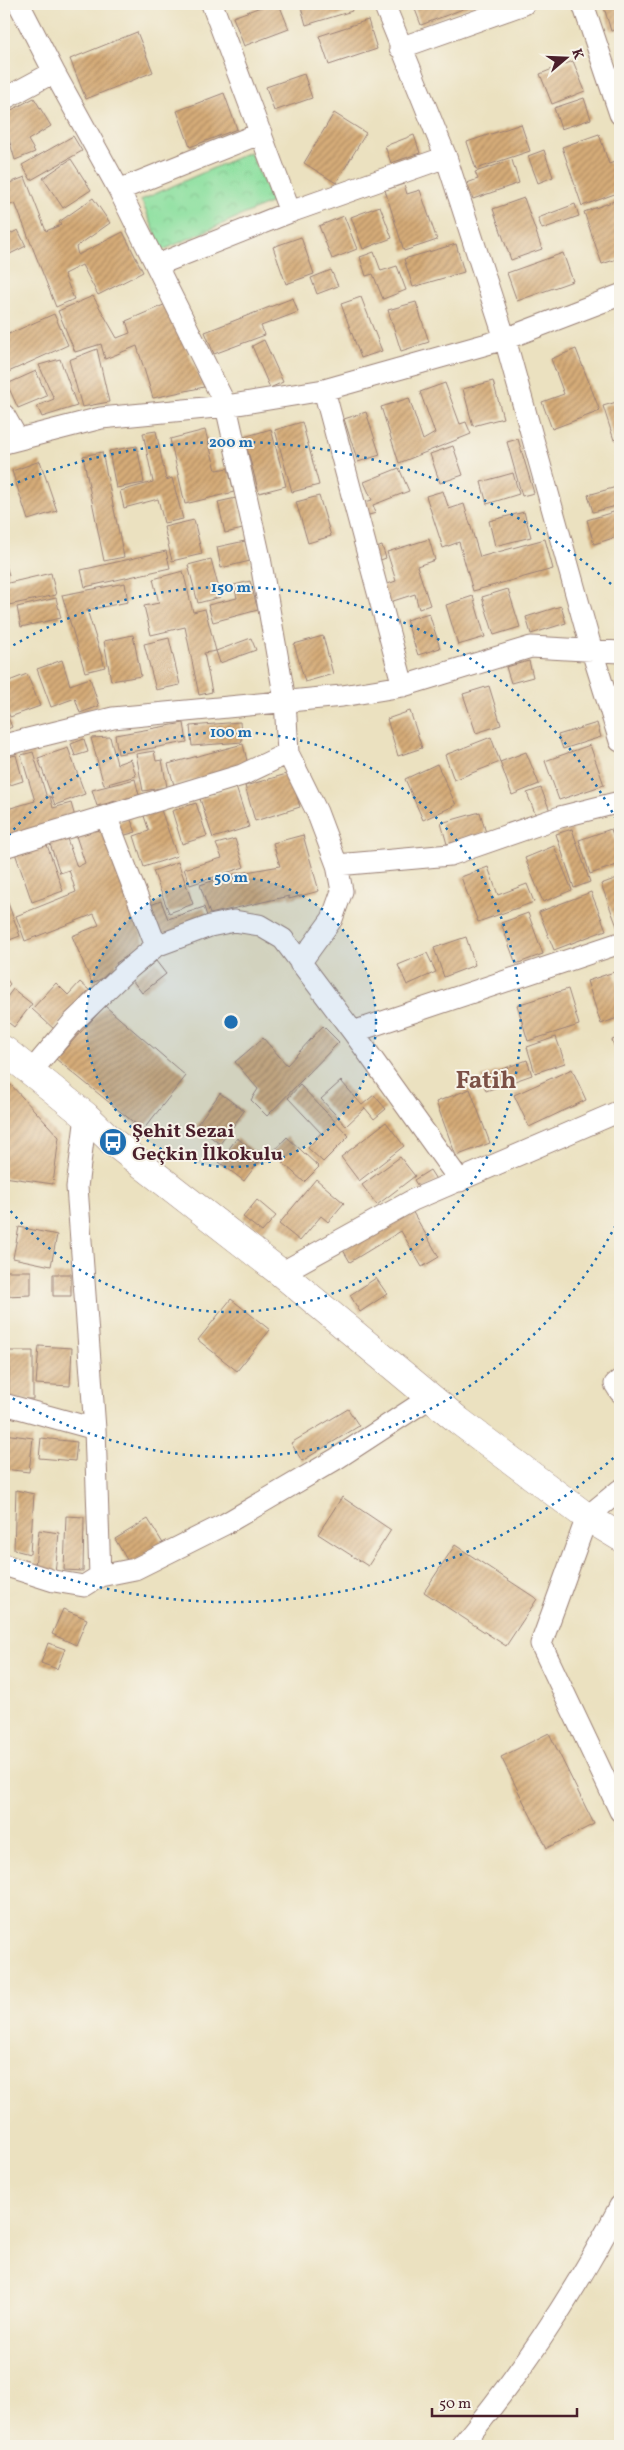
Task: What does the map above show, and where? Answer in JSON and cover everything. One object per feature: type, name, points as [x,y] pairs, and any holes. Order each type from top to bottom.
[{"type":"main road","points":[[4,1050],[30,1073],[86,1116],[113,1142],[281,1273],[431,1397],[587,1517],[620,1537]]},
{"type":"street","points":[[19,4],[119,190],[226,406],[260,558],[286,700],[288,753],[317,812],[337,865],[342,891],[332,918],[300,962]]},
{"type":"street","points":[[212,4],[290,212]]},
{"type":"street","points":[[384,4],[400,48],[446,157],[505,338],[592,651],[620,741]]},
{"type":"street","points":[[400,48],[524,4]]},
{"type":"street","points":[[583,4],[620,114]]},
{"type":"street","points":[[4,99],[54,72]]},
{"type":"street","points":[[119,190],[261,133]]},
{"type":"street","points":[[157,264],[290,212],[446,157]]},
{"type":"street","points":[[4,415],[10,440],[101,418],[226,406],[324,390],[505,338],[620,295]]},
{"type":"street","points":[[324,390],[403,686]]},
{"type":"street","points":[[4,745],[113,718],[342,696],[403,686],[531,648],[620,652]]},
{"type":"street","points":[[4,847],[242,775],[288,753]]},
{"type":"street","points":[[337,865],[450,855],[560,817],[620,802]]},
{"type":"street","points":[[106,816],[156,946]]},
{"type":"street","points":[[30,1073],[73,1022],[124,973],[156,946],[210,926],[234,921],[259,925],[283,940],[353,1032],[460,1182]]},
{"type":"street","points":[[353,1032],[620,943]]},
{"type":"street","points":[[281,1273],[413,1200],[460,1182],[620,1111]]},
{"type":"street","points":[[86,1116],[76,1187],[95,1429],[100,1576]]},
{"type":"street","points":[[620,1380],[615,1384],[620,1392]]},
{"type":"street","points":[[4,1565],[54,1580],[84,1586],[100,1576],[135,1569],[225,1524],[336,1459],[431,1397]]},
{"type":"street","points":[[4,1404],[95,1429]]},
{"type":"street","points":[[620,1490],[587,1517],[541,1644],[620,1811]]},
{"type":"street","points":[[461,2446],[506,2391],[595,2256],[620,2206]]},
{"type":"green space","points":[[250,152],[272,202],[163,250],[141,200]]},
{"type":"building","points":[[269,4],[279,4],[289,29],[244,46],[233,17]]},
{"type":"building","points":[[300,4],[350,4],[352,11],[306,25]]},
{"type":"building","points":[[413,4],[476,4],[421,25]]},
{"type":"building","points":[[603,4],[620,4],[620,29],[611,31]]},
{"type":"building","points":[[368,20],[377,49],[329,65],[319,36]]},
{"type":"building","points":[[137,32],[153,72],[86,99],[70,59]]},
{"type":"building","points":[[573,61],[585,91],[552,104],[540,74]]},
{"type":"building","points":[[304,74],[312,98],[274,111],[266,87]]},
{"type":"building","points":[[224,93],[237,129],[190,147],[177,111]]},
{"type":"building","points":[[34,98],[51,126],[28,140],[35,152],[15,160],[4,122],[4,114]]},
{"type":"building","points":[[584,98],[591,119],[561,129],[554,108]]},
{"type":"building","points":[[334,113],[366,133],[336,183],[304,163]]},
{"type":"building","points":[[521,124],[530,151],[476,169],[467,142]]},
{"type":"building","points":[[599,134],[609,164],[620,160],[620,192],[582,206],[562,147]]},
{"type":"building","points":[[414,135],[420,153],[391,163],[385,146]]},
{"type":"building","points":[[73,136],[82,151],[31,180],[22,165]]},
{"type":"building","points":[[544,150],[553,177],[538,183],[528,156]]},
{"type":"building","points":[[71,159],[91,190],[63,208],[43,178]]},
{"type":"building","points":[[512,160],[519,183],[473,199],[467,183],[478,179],[475,172]]},
{"type":"building","points":[[25,177],[46,231],[61,225],[59,222],[93,198],[110,223],[76,247],[78,255],[123,232],[143,272],[98,295],[82,265],[64,274],[74,299],[56,307],[15,203],[4,208],[4,193],[10,191],[7,184]]},
{"type":"building","points":[[404,184],[407,194],[420,190],[437,240],[404,251],[385,190]]},
{"type":"building","points":[[524,198],[542,249],[511,260],[493,209]]},
{"type":"building","points":[[620,199],[620,258],[602,264],[584,212]]},
{"type":"building","points":[[575,204],[579,216],[542,229],[538,218]]},
{"type":"building","points":[[380,206],[392,238],[363,249],[351,217]]},
{"type":"building","points":[[344,216],[357,249],[332,259],[319,226]]},
{"type":"building","points":[[18,230],[26,246],[4,257],[4,237]]},
{"type":"building","points":[[301,237],[314,274],[286,284],[273,247]]},
{"type":"building","points":[[456,244],[464,272],[413,287],[404,259]]},
{"type":"building","points":[[374,252],[381,271],[397,266],[406,290],[383,299],[373,274],[366,276],[360,257]]},
{"type":"building","points":[[563,253],[573,281],[517,301],[507,273]]},
{"type":"building","points":[[331,270],[338,286],[317,294],[311,278]]},
{"type":"building","points":[[93,296],[117,338],[130,333],[126,321],[166,304],[204,387],[153,398],[137,346],[105,359],[101,344],[75,352],[58,311]]},
{"type":"building","points":[[361,297],[382,351],[361,358],[341,304]]},
{"type":"building","points":[[293,298],[298,312],[261,326],[265,335],[214,354],[205,332]]},
{"type":"building","points":[[416,302],[429,342],[401,351],[388,310]]},
{"type":"building","points":[[54,314],[68,345],[4,374],[4,336]]},
{"type":"building","points":[[264,340],[283,382],[270,388],[252,346]]},
{"type":"building","points":[[97,349],[109,402],[82,407],[69,360]]},
{"type":"building","points":[[576,349],[600,411],[552,429],[542,402],[564,394],[551,359]]},
{"type":"building","points":[[60,359],[77,406],[42,417],[37,406],[54,399],[39,365]]},
{"type":"building","points":[[36,371],[47,396],[18,408],[7,384]]},
{"type":"building","points":[[493,381],[503,418],[473,426],[463,389]]},
{"type":"building","points":[[445,383],[460,424],[466,422],[471,434],[399,463],[381,407],[409,398],[423,440],[435,433],[420,392]]},
{"type":"building","points":[[620,401],[620,438],[614,440],[603,406]]},
{"type":"building","points":[[366,412],[380,455],[358,462],[344,419]]},
{"type":"building","points":[[302,422],[319,485],[292,492],[275,430]]},
{"type":"building","points":[[271,429],[286,486],[259,493],[244,437]]},
{"type":"building","points":[[205,430],[216,470],[228,468],[234,492],[185,504],[170,439]]},
{"type":"building","points":[[156,431],[166,480],[172,478],[183,519],[164,523],[158,499],[124,508],[120,491],[153,482],[143,433]]},
{"type":"building","points":[[518,439],[534,493],[522,496],[507,442]]},
{"type":"building","points":[[137,446],[144,483],[116,488],[109,451]]},
{"type":"building","points":[[453,446],[463,475],[440,483],[430,454]]},
{"type":"building","points":[[102,452],[124,557],[104,561],[83,456]]},
{"type":"building","points":[[40,461],[57,511],[28,520],[12,471]]},
{"type":"building","points":[[399,468],[409,491],[373,505],[376,513],[362,517],[358,504],[372,500],[364,482]]},
{"type":"building","points":[[513,473],[519,494],[487,504],[481,482]]},
{"type":"building","points":[[620,486],[620,505],[593,512],[588,495]]},
{"type":"building","points":[[443,491],[449,509],[464,504],[480,557],[545,539],[553,569],[473,591],[459,542],[443,548],[426,496]]},
{"type":"building","points":[[319,496],[331,536],[308,543],[296,502]]},
{"type":"building","points":[[236,498],[243,529],[225,533],[218,502]]},
{"type":"building","points":[[620,510],[620,536],[594,544],[587,520]]},
{"type":"building","points":[[524,512],[531,537],[495,546],[489,521]]},
{"type":"building","points":[[194,520],[202,554],[172,561],[164,527]]},
{"type":"building","points":[[429,539],[435,560],[417,566],[430,605],[419,609],[415,594],[387,603],[382,586],[396,581],[387,552]]},
{"type":"building","points":[[245,541],[250,561],[221,568],[217,547]]},
{"type":"building","points":[[382,546],[386,558],[375,562],[371,550]]},
{"type":"building","points":[[166,551],[170,568],[85,587],[81,570]]},
{"type":"building","points":[[4,559],[9,575],[4,577]]},
{"type":"building","points":[[211,559],[221,597],[198,603],[188,565]]},
{"type":"building","points":[[183,571],[193,612],[205,609],[216,651],[204,653],[212,692],[199,695],[185,627],[151,635],[144,606],[159,603],[153,579]]},
{"type":"building","points":[[51,573],[56,595],[4,606],[4,584]]},
{"type":"building","points":[[250,581],[258,610],[213,622],[208,605],[237,598],[234,585]]},
{"type":"building","points":[[125,583],[128,602],[87,610],[105,667],[85,672],[62,595]]},
{"type":"building","points":[[508,589],[520,627],[494,635],[482,597]]},
{"type":"building","points":[[473,596],[485,637],[458,645],[446,605]]},
{"type":"building","points":[[56,598],[61,618],[21,627],[17,607]]},
{"type":"building","points":[[561,606],[566,623],[531,634],[526,617]]},
{"type":"building","points":[[429,613],[440,648],[418,655],[406,620]]},
{"type":"building","points":[[133,635],[141,676],[111,681],[104,641]]},
{"type":"building","points":[[323,636],[333,674],[305,682],[294,644]]},
{"type":"building","points":[[169,638],[180,685],[156,690],[144,644]]},
{"type":"building","points":[[251,638],[256,650],[220,663],[216,651]]},
{"type":"building","points":[[62,660],[70,685],[90,678],[99,706],[80,713],[75,698],[51,707],[37,669]]},
{"type":"building","points":[[529,661],[533,677],[511,683],[506,667]]},
{"type":"building","points":[[27,674],[40,706],[10,717],[4,701],[4,683]]},
{"type":"building","points":[[489,686],[501,725],[476,733],[463,694]]},
{"type":"building","points":[[4,708],[12,727],[4,731]]},
{"type":"building","points":[[410,711],[422,748],[398,756],[387,719]]},
{"type":"building","points":[[240,722],[242,742],[192,746],[190,726]]},
{"type":"building","points":[[184,723],[187,742],[118,754],[115,735]]},
{"type":"building","points":[[597,723],[601,737],[563,749],[558,735]]},
{"type":"building","points":[[110,737],[117,764],[131,759],[136,776],[104,785],[91,738]]},
{"type":"building","points":[[491,737],[500,762],[454,780],[445,755]]},
{"type":"building","points":[[84,739],[88,752],[75,756],[71,744]]},
{"type":"building","points":[[243,744],[248,765],[174,785],[168,764]]},
{"type":"building","points":[[590,745],[604,785],[559,800],[545,761]]},
{"type":"building","points":[[68,748],[85,794],[55,805],[38,758]]},
{"type":"building","points":[[154,751],[156,761],[162,760],[167,787],[143,791],[136,754]]},
{"type":"building","points":[[33,752],[47,798],[50,796],[53,808],[71,803],[75,817],[7,837],[4,828],[4,810],[35,801],[21,755]]},
{"type":"building","points":[[526,752],[539,784],[512,795],[500,762]]},
{"type":"building","points":[[16,755],[23,781],[4,787],[4,758]]},
{"type":"building","points":[[437,764],[456,805],[423,820],[405,779]]},
{"type":"building","points":[[290,773],[300,807],[255,821],[245,786]]},
{"type":"building","points":[[135,779],[139,795],[97,806],[92,790]]},
{"type":"building","points":[[236,787],[249,827],[213,838],[200,799]]},
{"type":"building","points":[[541,788],[550,811],[536,816],[527,793]]},
{"type":"building","points":[[196,803],[207,836],[182,844],[172,811]]},
{"type":"building","points":[[161,810],[177,856],[144,867],[134,836],[149,831],[144,816]]},
{"type":"building","points":[[480,812],[486,833],[447,844],[441,823]]},
{"type":"building","points":[[130,818],[136,832],[122,836],[117,823]]},
{"type":"building","points":[[102,824],[145,945],[116,963],[119,971],[92,983],[72,936],[99,925],[94,914],[25,941],[16,916],[76,892],[69,870],[60,873],[49,841],[66,836],[77,867],[85,863],[75,833]]},
{"type":"building","points":[[572,829],[590,882],[574,888],[556,834]]},
{"type":"building","points":[[611,829],[620,856],[620,864],[590,874],[579,840]]},
{"type":"building","points":[[303,835],[319,891],[289,899],[289,896],[210,914],[200,885],[230,875],[280,866],[273,843]]},
{"type":"building","points":[[235,839],[244,867],[190,885],[184,869],[222,858],[216,844]]},
{"type":"building","points":[[46,842],[63,891],[32,902],[15,853]]},
{"type":"building","points":[[554,846],[572,890],[543,902],[525,858]]},
{"type":"building","points":[[178,862],[193,904],[169,913],[153,871]]},
{"type":"building","points":[[488,867],[498,895],[527,884],[534,902],[478,922],[461,877]]},
{"type":"building","points":[[620,877],[620,928],[618,929],[601,884]]},
{"type":"building","points":[[4,892],[20,936],[4,942]]},
{"type":"building","points":[[591,892],[606,930],[554,950],[539,912]]},
{"type":"building","points":[[161,901],[168,919],[204,907],[208,919],[159,936],[148,906]]},
{"type":"building","points":[[528,913],[543,954],[516,964],[501,923]]},
{"type":"building","points":[[466,937],[475,965],[444,977],[434,948]]},
{"type":"building","points":[[427,953],[436,972],[407,985],[398,965]]},
{"type":"building","points":[[156,961],[166,974],[142,993],[132,980]]},
{"type":"building","points":[[614,972],[620,992],[620,1017],[601,1024],[587,981]]},
{"type":"building","points":[[4,976],[10,984],[4,991]]},
{"type":"building","points":[[80,982],[89,990],[54,1029],[32,1009],[56,983],[68,995]]},
{"type":"building","points":[[13,989],[32,1004],[14,1027],[4,1019],[4,1001]]},
{"type":"building","points":[[568,989],[579,1025],[528,1041],[517,1005]]},
{"type":"building","points":[[105,1006],[186,1076],[143,1130],[56,1059]]},
{"type":"building","points":[[323,1026],[339,1042],[267,1116],[251,1100],[258,1089],[235,1062],[263,1038],[287,1065]]},
{"type":"building","points":[[556,1037],[565,1063],[535,1073],[527,1047]]},
{"type":"building","points":[[620,1037],[620,1062],[612,1040]]},
{"type":"building","points":[[527,1060],[532,1075],[486,1091],[481,1077]]},
{"type":"building","points":[[572,1069],[586,1100],[529,1127],[514,1095]]},
{"type":"building","points":[[341,1081],[362,1105],[374,1095],[386,1109],[374,1119],[365,1108],[346,1126],[321,1099]]},
{"type":"building","points":[[4,1085],[11,1085],[59,1137],[53,1184],[4,1177]]},
{"type":"building","points":[[300,1085],[349,1136],[323,1162],[308,1148],[321,1133],[288,1098]]},
{"type":"building","points":[[470,1089],[490,1143],[456,1156],[436,1102]]},
{"type":"building","points":[[220,1093],[244,1111],[220,1144],[196,1126]]},
{"type":"building","points":[[386,1122],[404,1146],[359,1181],[341,1157]]},
{"type":"building","points":[[287,1137],[319,1167],[304,1182],[272,1153]]},
{"type":"building","points":[[237,1138],[262,1157],[244,1181],[219,1162]]},
{"type":"building","points":[[400,1157],[415,1176],[377,1205],[362,1185]]},
{"type":"building","points":[[430,1170],[437,1181],[421,1191],[414,1180]]},
{"type":"building","points":[[316,1179],[344,1203],[328,1222],[321,1216],[300,1241],[279,1224]]},
{"type":"building","points":[[257,1200],[276,1216],[262,1232],[243,1217]]},
{"type":"building","points":[[411,1209],[439,1257],[422,1267],[401,1231],[350,1262],[343,1250]]},
{"type":"building","points":[[19,1227],[57,1235],[51,1266],[13,1258]]},
{"type":"building","points":[[4,1271],[31,1271],[31,1295],[4,1296]]},
{"type":"building","points":[[53,1274],[71,1274],[71,1296],[53,1296]]},
{"type":"building","points":[[376,1278],[387,1294],[360,1312],[350,1295]]},
{"type":"building","points":[[231,1299],[270,1330],[237,1371],[198,1340]]},
{"type":"building","points":[[39,1346],[72,1348],[70,1386],[36,1384]]},
{"type":"building","points":[[9,1351],[33,1351],[33,1399],[9,1399]]},
{"type":"building","points":[[348,1409],[359,1426],[302,1461],[291,1443]]},
{"type":"building","points":[[4,1434],[33,1438],[29,1472],[4,1469]]},
{"type":"building","points":[[41,1438],[77,1442],[75,1461],[39,1458]]},
{"type":"building","points":[[16,1490],[34,1494],[30,1554],[14,1550]]},
{"type":"building","points":[[342,1497],[391,1530],[368,1566],[318,1534]]},
{"type":"building","points":[[66,1516],[84,1517],[83,1571],[64,1570]]},
{"type":"building","points":[[148,1519],[164,1545],[130,1565],[115,1539]]},
{"type":"building","points":[[39,1530],[59,1533],[55,1574],[35,1566]]},
{"type":"building","points":[[455,1545],[537,1599],[506,1646],[424,1592]]},
{"type":"building","points":[[63,1609],[87,1619],[76,1645],[52,1634]]},
{"type":"building","points":[[48,1643],[65,1649],[57,1669],[41,1663]]},
{"type":"building","points":[[549,1733],[594,1824],[547,1848],[501,1757]]},
{"type":"place","name":"Şehit Sezai Geçkin İlkokulu","points":[[113,1142]]},
{"type":"district","name":"Fatih","points":[[486,1079]]}]
